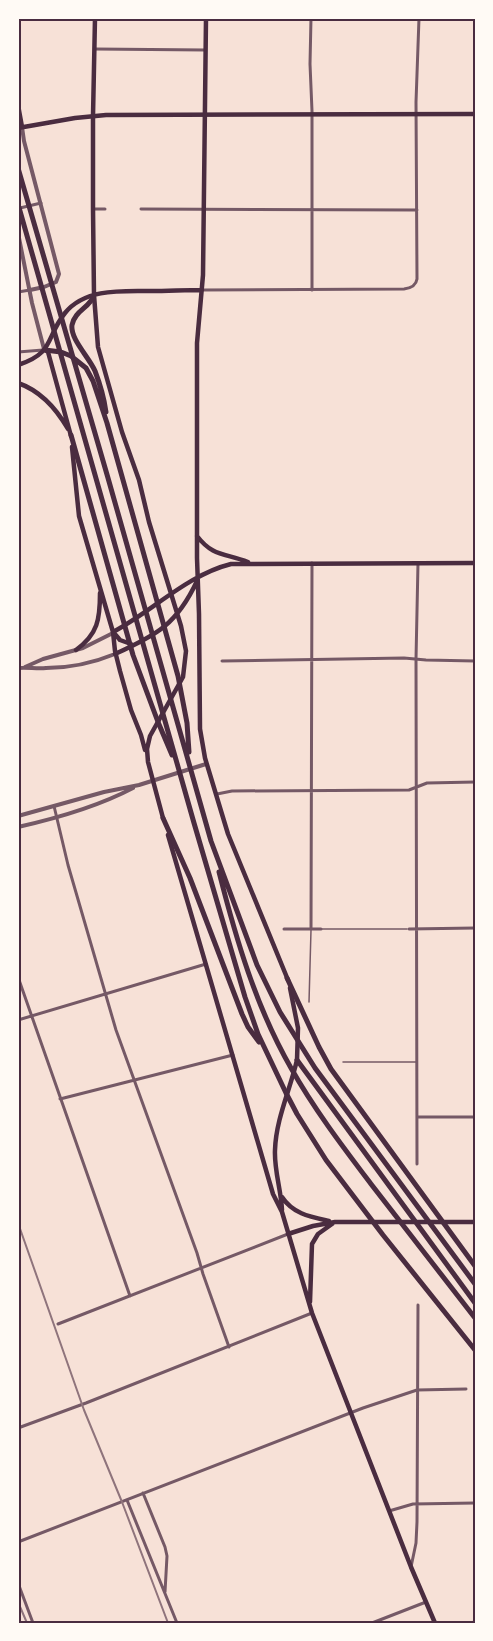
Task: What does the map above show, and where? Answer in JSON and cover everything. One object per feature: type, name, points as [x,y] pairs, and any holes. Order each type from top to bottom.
[{"type":"highway","points":[[18,168],[207,820],[231,915],[266,1018],[290,1067],[332,1132],[475,1318]]},
{"type":"highway","points":[[18,207],[194,823],[245,997],[264,1048],[297,1114],[326,1160],[475,1350]]},
{"type":"highway","points":[[94,295],[92,303],[75,316],[72,328],[74,338],[87,356],[99,383],[107,423]]},
{"type":"highway","points":[[45,350],[66,353],[78,360],[86,368],[93,381],[107,423],[183,695],[188,723],[189,759]]},
{"type":"highway","points":[[71,435],[140,675],[179,770]]},
{"type":"highway","points":[[163,818],[190,878],[242,1014],[248,1027],[264,1048]]},
{"type":"highway","points":[[212,842],[257,965],[290,1030],[345,1110],[475,1284]]},
{"type":"highway","points":[[287,978],[332,1070],[475,1266]]},
{"type":"highway","points":[[297,1060],[475,1304]]},
{"type":"main road","points":[[95,18],[93,209],[97,339],[100,358],[178,614],[186,651],[183,677],[150,736],[147,755]]},
{"type":"main road","points":[[206,18],[203,275],[197,343],[200,718],[203,749],[215,795],[287,978],[298,1029],[297,1060],[275,1148],[282,1212]]},
{"type":"main road","points":[[18,105],[20,127],[93,116],[475,114]]},
{"type":"main road","points":[[18,365],[33,359],[45,350],[59,322],[69,309],[77,302],[94,295],[123,291],[202,290]]},
{"type":"main road","points":[[45,350],[48,352],[71,435],[77,506],[113,632],[115,654],[131,710],[143,740],[163,818],[273,1194],[282,1212],[312,1314],[411,1568],[435,1623]]},
{"type":"main road","points":[[18,383],[33,390],[48,402],[71,435]]},
{"type":"main road","points":[[197,536],[212,551],[251,563]]},
{"type":"main road","points":[[113,632],[171,594],[225,565],[475,562]]},
{"type":"main road","points":[[115,654],[140,643],[165,627],[178,614],[198,578]]},
{"type":"main road","points":[[76,650],[90,636],[98,623],[100,591]]},
{"type":"main road","points":[[113,632],[125,643],[140,643]]},
{"type":"main road","points":[[281,1195],[288,1205],[300,1214],[335,1222]]},
{"type":"main road","points":[[288,1234],[335,1222],[474,1222]]},
{"type":"main road","points":[[309,1305],[312,1244],[318,1234],[335,1222]]},
{"type":"street","points":[[311,18],[312,290]]},
{"type":"street","points":[[202,290],[404,289],[413,287],[417,279],[416,114],[419,18]]},
{"type":"street","points":[[95,49],[205,50]]},
{"type":"street","points":[[18,292],[56,282],[59,274],[20,127]]},
{"type":"street","points":[[18,207],[40,203]]},
{"type":"street","points":[[93,209],[105,209]]},
{"type":"street","points":[[141,209],[417,210]]},
{"type":"street","points":[[18,233],[45,350],[18,352]]},
{"type":"street","points":[[311,929],[312,563]]},
{"type":"street","points":[[417,1164],[416,659],[418,563]]},
{"type":"street","points":[[25,667],[92,644],[113,632]]},
{"type":"street","points":[[18,668],[72,666],[115,654]]},
{"type":"street","points":[[222,661],[404,658],[475,661]]},
{"type":"street","points":[[18,827],[108,800],[139,785],[206,764]]},
{"type":"street","points":[[215,795],[231,791],[409,790],[427,783],[475,782]]},
{"type":"street","points":[[18,816],[104,792],[139,785]]},
{"type":"street","points":[[54,806],[68,865],[105,995],[133,1080],[229,1347]]},
{"type":"street","points":[[409,929],[475,928]]},
{"type":"street","points":[[284,929],[321,929]]},
{"type":"street","points":[[18,1020],[206,964]]},
{"type":"street","points":[[18,977],[130,1296]]},
{"type":"street","points":[[60,1099],[234,1055]]},
{"type":"street","points":[[417,1117],[475,1117]]},
{"type":"street","points":[[57,1324],[288,1234]]},
{"type":"street","points":[[411,1568],[417,1534],[418,1305]]},
{"type":"street","points":[[18,1428],[312,1314]]},
{"type":"street","points":[[18,1542],[351,1413],[417,1390],[466,1389]]},
{"type":"street","points":[[143,1493],[167,1556],[165,1594]]},
{"type":"street","points":[[127,1500],[177,1623]]},
{"type":"street","points":[[389,1511],[408,1504],[475,1503]]},
{"type":"street","points":[[18,1583],[33,1623]]},
{"type":"street","points":[[372,1623],[426,1602]]},
{"type":"lane","points":[[309,1002],[311,929]]},
{"type":"lane","points":[[321,929],[409,929]]},
{"type":"lane","points":[[343,1062],[417,1062]]},
{"type":"railway","points":[[18,1223],[84,1410],[168,1623]]},
{"type":"railway","points":[[18,1602],[27,1623]]}]
